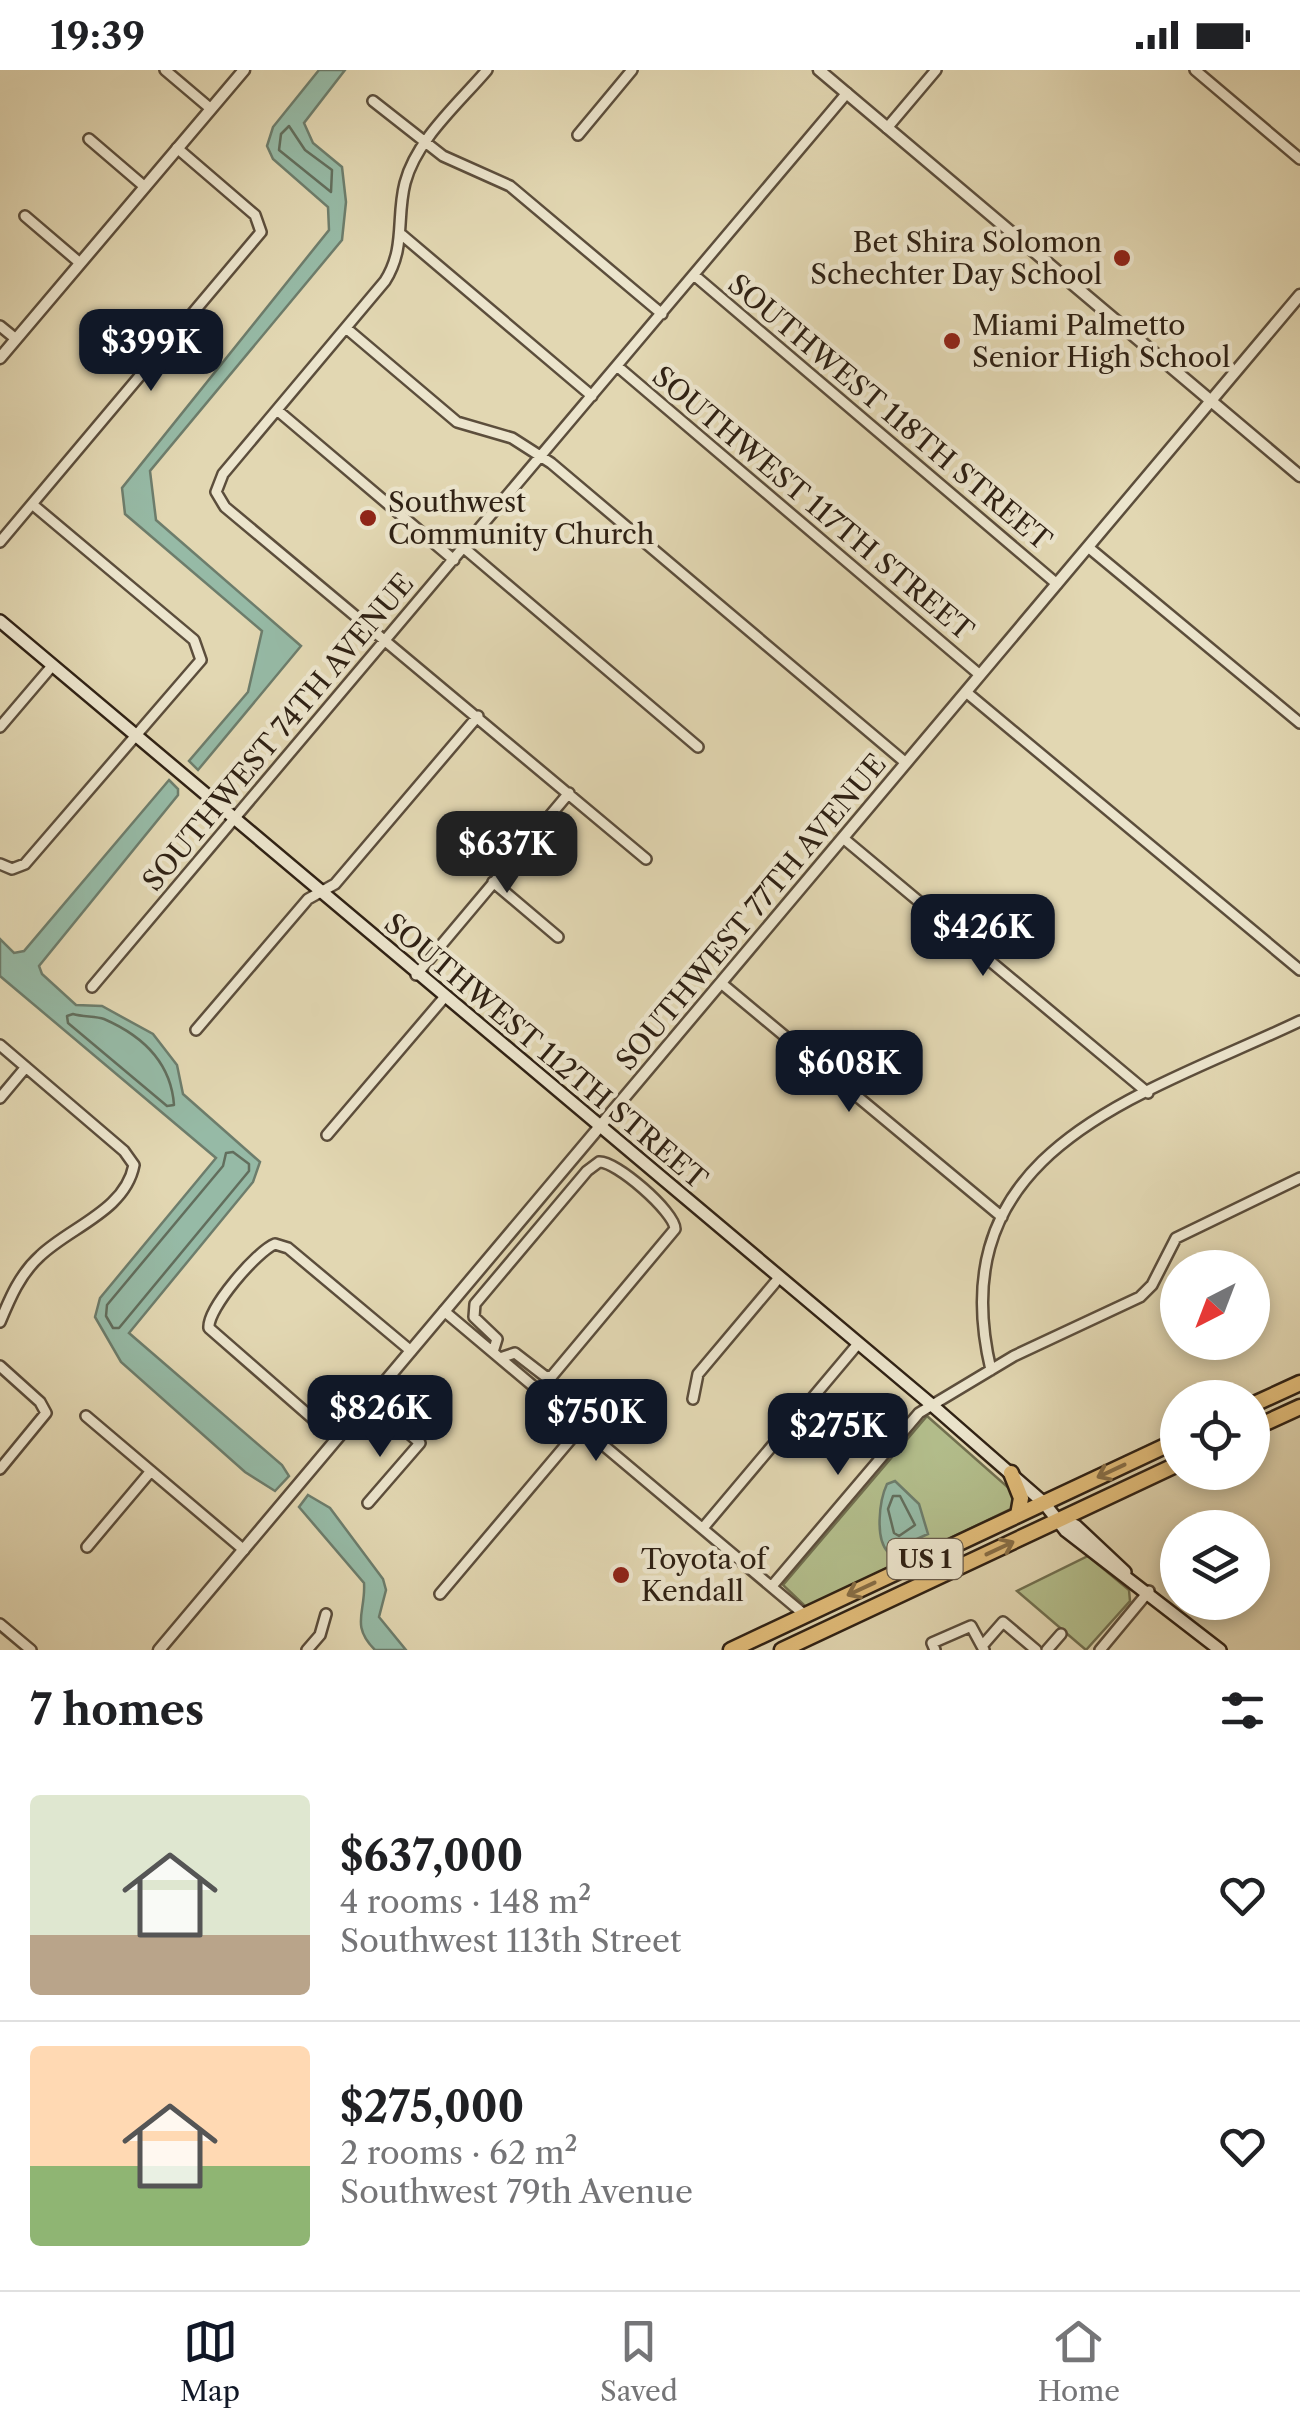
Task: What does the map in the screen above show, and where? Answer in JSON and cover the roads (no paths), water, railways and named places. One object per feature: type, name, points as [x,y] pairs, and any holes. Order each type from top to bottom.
[{"type":"highway","points":[[1270,1397],[1300,1383]]},
{"type":"highway","points":[[1270,1421],[1300,1407]]},
{"type":"highway","name":"US 1","points":[[731,1650],[1160,1448]]},
{"type":"highway","name":"US 1","points":[[782,1650],[1160,1472]]},
{"type":"highway","points":[[1011,1473],[1021,1498],[1018,1515]]},
{"type":"highway","points":[[806,1615],[823,1631]]},
{"type":"main road","name":"SOUTHWEST 112TH STREET","points":[[0,622],[1220,1650]]},
{"type":"street","points":[[165,70],[211,109]]},
{"type":"street","points":[[0,358],[244,70]]},
{"type":"street","points":[[487,70],[426,144],[405,183],[402,235],[390,273],[223,474],[216,492],[225,507],[646,859]]},
{"type":"street","points":[[578,134],[632,70]]},
{"type":"street","points":[[820,70],[1208,403],[1300,476]]},
{"type":"street","points":[[887,128],[936,70]]},
{"type":"street","points":[[1195,70],[1300,159]]},
{"type":"street","name":"SOUTHWEST 74TH AVENUE","points":[[92,987],[847,93]]},
{"type":"street","points":[[373,102],[426,144],[510,186],[662,314]]},
{"type":"street","points":[[90,139],[144,186]]},
{"type":"street","points":[[0,542],[252,246],[262,226],[256,215],[177,148]]},
{"type":"street","points":[[25,216],[80,263]]},
{"type":"street","points":[[402,235],[592,396]]},
{"type":"street","name":"SOUTHWEST 118TH STREET","points":[[694,275],[1057,584]]},
{"type":"street","name":"SOUTHWEST 77TH AVENUE","points":[[159,1650],[1300,295]]},
{"type":"street","points":[[0,326],[16,340]]},
{"type":"street","points":[[346,328],[457,422],[512,438],[541,456],[906,763]]},
{"type":"street","name":"SOUTHWEST 117TH STREET","points":[[618,366],[980,674]]},
{"type":"street","points":[[277,410],[454,560]]},
{"type":"street","points":[[0,864],[12,869],[25,864],[200,660],[194,640],[32,504]]},
{"type":"street","name":"SOUTHWEST 118TH STREET","points":[[1088,547],[1300,723]]},
{"type":"street","points":[[464,548],[698,747]]},
{"type":"street","points":[[0,727],[52,666]]},
{"type":"street","points":[[966,692],[1300,970]]},
{"type":"street","points":[[196,1030],[308,899],[335,884],[478,716]]},
{"type":"street","points":[[416,974],[569,793]]},
{"type":"street","points":[[843,838],[1148,1092]]},
{"type":"street","points":[[493,882],[558,936]]},
{"type":"street","points":[[720,983],[1002,1218]]},
{"type":"street","points":[[327,1135],[443,998]]},
{"type":"street","points":[[991,1370],[982,1328],[982,1292],[1002,1218],[1030,1172],[1059,1142],[1148,1092],[1300,1021]]},
{"type":"street","points":[[0,1045],[124,1151],[134,1169],[100,1212],[30,1266],[0,1322]]},
{"type":"street","points":[[0,1098],[26,1067]]},
{"type":"street","points":[[599,1162],[612,1163],[670,1213],[676,1229],[554,1374],[546,1377],[515,1354],[497,1355],[495,1336],[474,1316],[474,1304],[599,1162]]},
{"type":"street","points":[[772,1586],[918,1413],[991,1370],[1140,1297],[1152,1285],[1167,1248],[1180,1234],[1300,1178]]},
{"type":"street","points":[[336,1439],[214,1336],[208,1321],[261,1253],[275,1244],[288,1248],[411,1352]]},
{"type":"street","points":[[694,1399],[698,1374],[778,1278]]},
{"type":"street","points":[[444,1312],[806,1615]]},
{"type":"street","points":[[703,1528],[857,1345]]},
{"type":"street","points":[[0,1366],[45,1410],[40,1423],[0,1469]]},
{"type":"street","points":[[522,1376],[533,1367]]},
{"type":"street","points":[[368,1504],[420,1443],[370,1400]]},
{"type":"street","points":[[86,1416],[244,1550]]},
{"type":"street","points":[[440,1594],[582,1426]]},
{"type":"street","points":[[0,1449],[10,1458]]},
{"type":"street","points":[[87,1547],[151,1471]]},
{"type":"street","points":[[1100,1650],[1150,1591]]},
{"type":"street","points":[[307,1650],[320,1634],[326,1614]]},
{"type":"street","points":[[935,1650],[932,1643],[971,1626],[983,1648],[1003,1622],[1036,1650]]},
{"type":"street","points":[[0,1624],[31,1650]]},
{"type":"street","points":[[1047,1650],[1061,1634]]},
{"type":"water","points":[[319,70],[345,70],[304,123],[313,143],[342,167],[346,202],[342,240],[150,471],[156,520],[301,646],[198,770],[189,761],[248,692],[262,631],[125,514],[122,488],[329,230],[328,207],[273,159],[267,146],[273,127]]},
{"type":"water","points":[[169,780],[178,789],[178,795],[39,966],[42,974],[76,1005],[102,1006],[153,1034],[177,1065],[183,1094],[260,1162],[253,1182],[129,1333],[282,1465],[289,1476],[275,1491],[245,1472],[121,1362],[95,1317],[100,1298],[216,1158],[0,976],[0,939],[14,953],[24,951]]},
{"type":"water","points":[[895,1481],[919,1504],[928,1534],[888,1552],[881,1538],[880,1510],[887,1484]]},
{"type":"water","points":[[308,1495],[330,1508],[383,1579],[386,1590],[379,1617],[406,1650],[375,1650],[367,1641],[361,1625],[364,1583],[299,1507]]},
{"type":"place","name":"Bet Shira Solomon Schechter Day School","points":[[1122,258]]},
{"type":"place","name":"Miami Palmetto Senior High School","points":[[952,341]]},
{"type":"place","name":"Southwest Community Church","points":[[368,518]]},
{"type":"place","name":"Toyota of Kendall","points":[[621,1575]]}]
